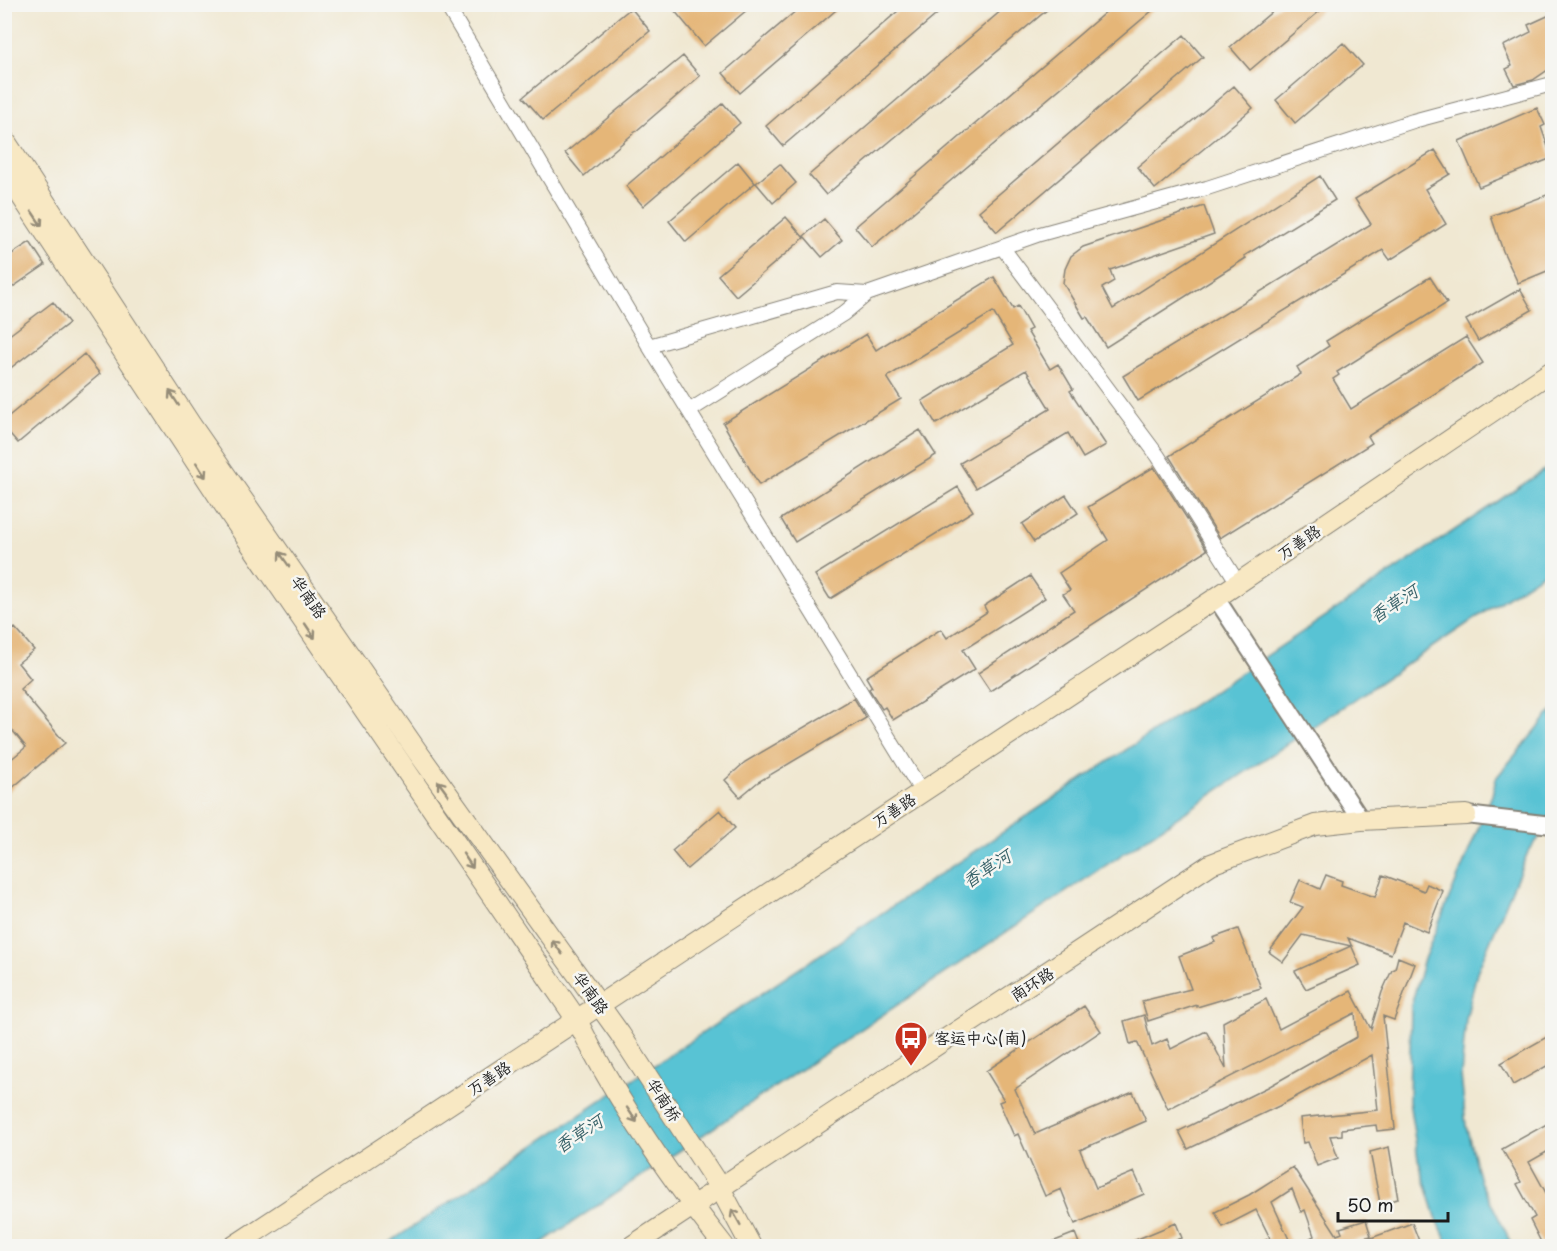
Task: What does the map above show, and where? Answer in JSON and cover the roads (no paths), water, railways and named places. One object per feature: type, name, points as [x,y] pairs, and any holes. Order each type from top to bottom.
[{"type":"main road","name":"华南路","points":[[4,139],[197,434],[417,751],[628,1045]]},
{"type":"main road","name":"华南路","points":[[4,170],[232,517],[577,1020],[600,1066]]},
{"type":"main road","name":"万善路","points":[[234,1246],[1216,598],[1552,371]]},
{"type":"main road","name":"南环路","points":[[632,1246],[1210,864],[1315,825],[1361,820],[1466,815]]},
{"type":"main road","name":"华南桥","points":[[628,1045],[720,1188]]},
{"type":"main road","name":"华南桥","points":[[600,1066],[693,1206]]},
{"type":"main road","points":[[720,1188],[752,1246]]},
{"type":"main road","points":[[693,1206],[724,1246]]},
{"type":"street","points":[[446,4],[649,346],[921,792]]},
{"type":"street","points":[[689,411],[843,314],[867,294],[1002,247],[1207,188],[1413,121],[1552,84]]},
{"type":"street","points":[[1002,247],[1158,456],[1238,583]]},
{"type":"street","points":[[649,346],[837,292],[867,294]]},
{"type":"street","points":[[1216,598],[1361,820]]},
{"type":"street","points":[[1466,815],[1552,825]]},
{"type":"water","name":"香草河","points":[[1552,465],[1552,567],[537,1246],[384,1246]]},
{"type":"water","points":[[1552,711],[1552,821],[1528,852],[1477,972],[1466,1019],[1461,1075],[1466,1126],[1480,1181],[1513,1246],[1449,1246],[1436,1217],[1418,1159],[1409,1101],[1411,1006],[1424,959],[1492,795],[1496,778]]},
{"type":"place","name":"客运中心(南)","points":[[911,1067]]}]
